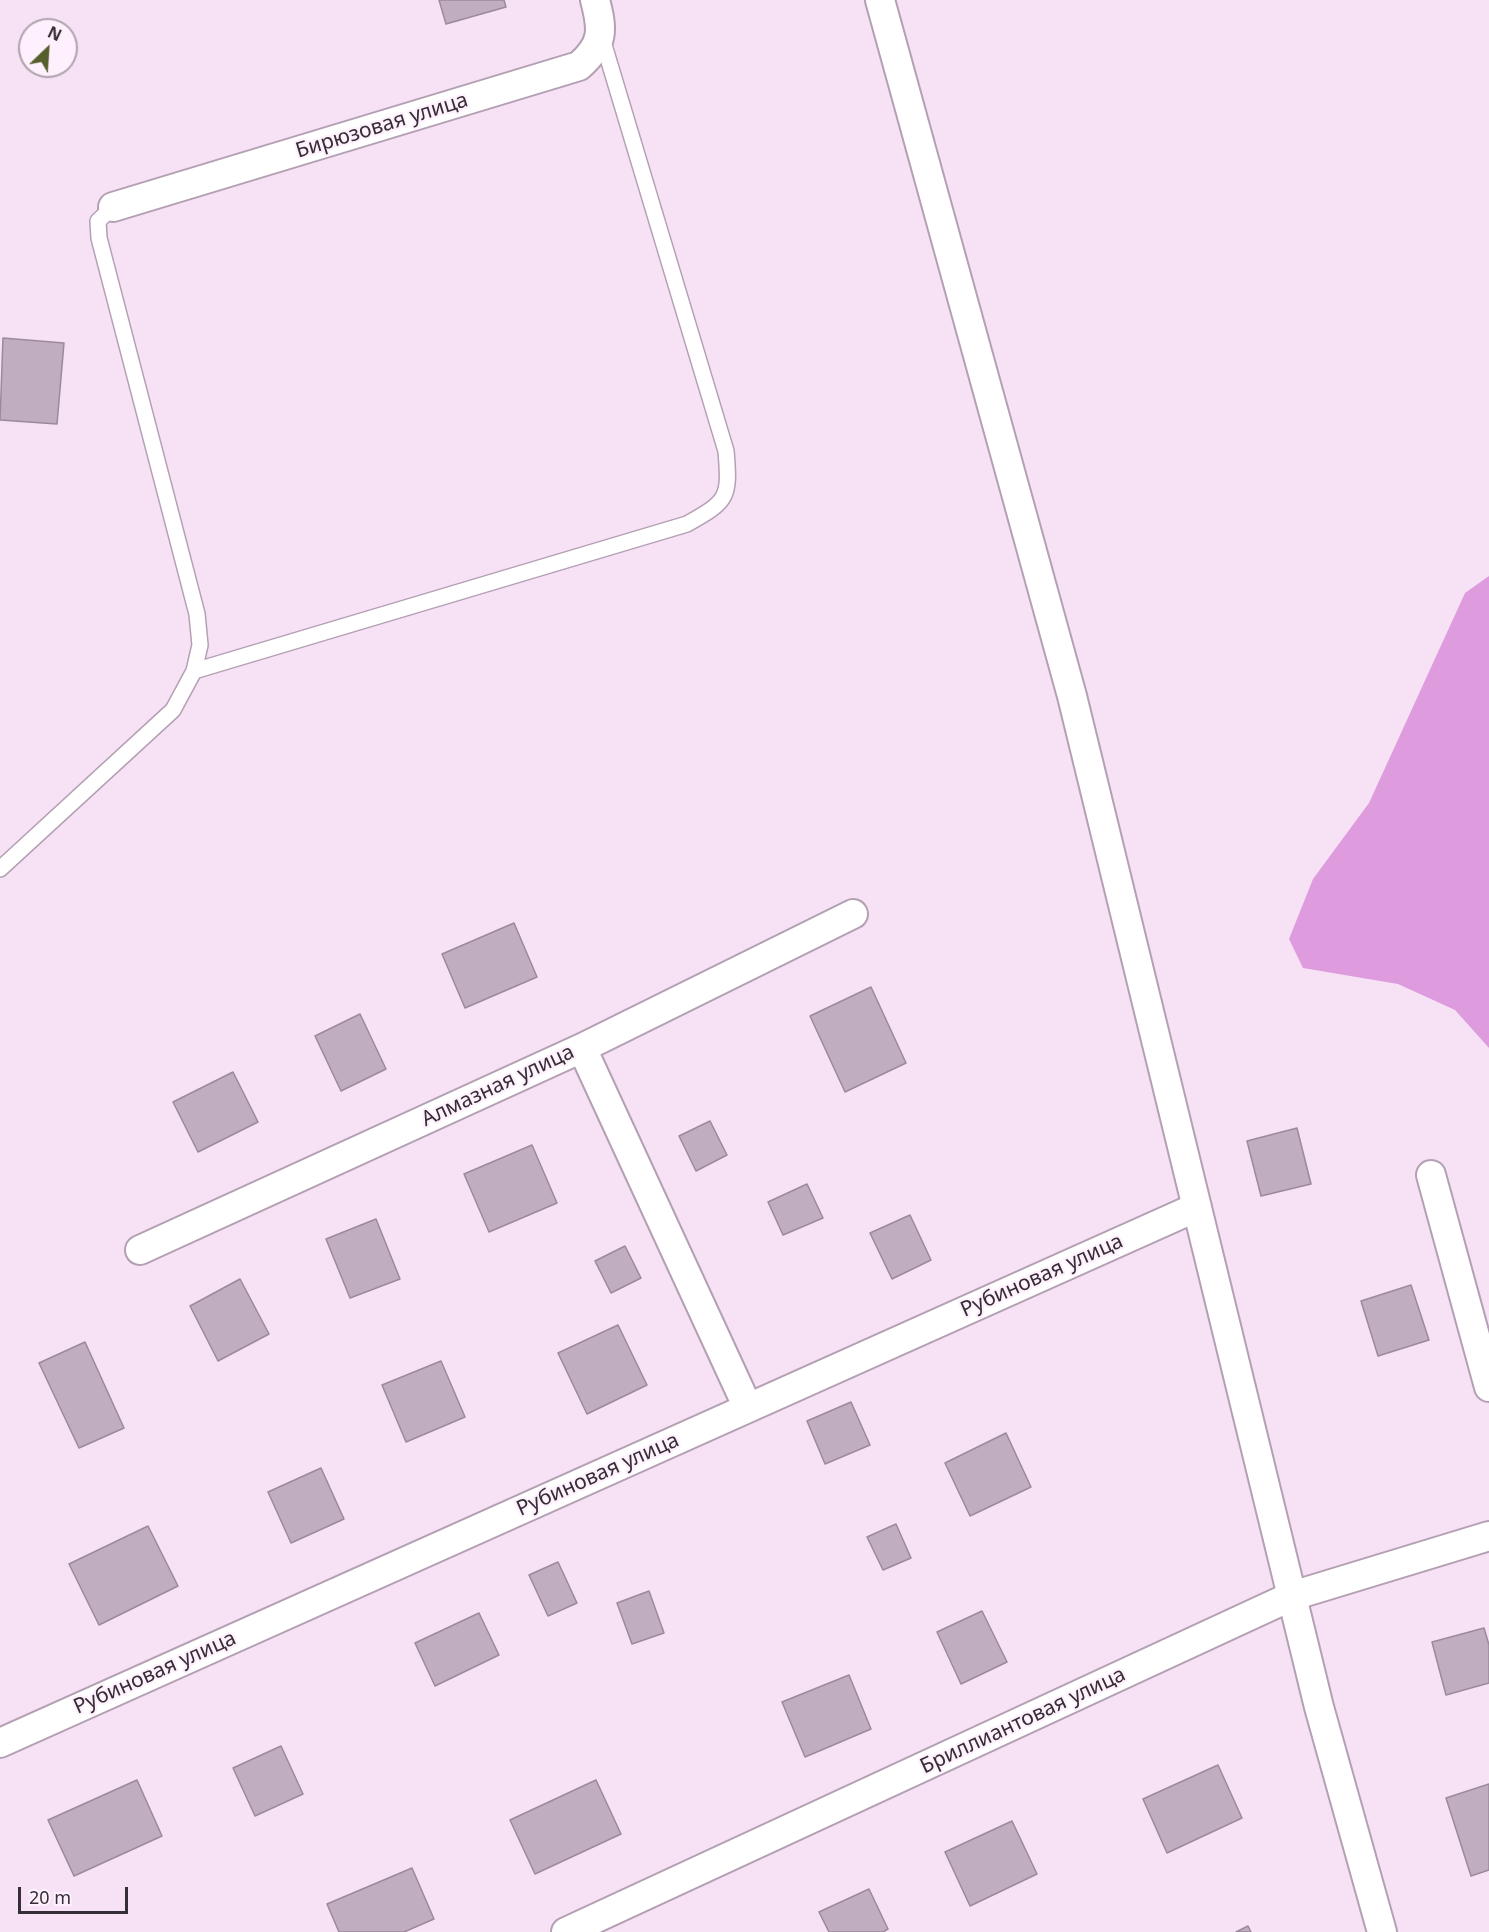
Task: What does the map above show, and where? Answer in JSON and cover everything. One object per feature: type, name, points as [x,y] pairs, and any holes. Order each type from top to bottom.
[{"type":"street","points":[[595,0],[601,35]]},
{"type":"street","points":[[880,0],[1072,696],[1319,1707],[1382,1932]]},
{"type":"street","name":"Бирюзовая улица","points":[[113,207],[579,66],[592,54],[601,35]]},
{"type":"street","name":"Алмазная улица","points":[[140,1250],[582,1048],[853,914]]},
{"type":"street","points":[[582,1048],[748,1408]]},
{"type":"street","points":[[1431,1175],[1489,1387]]},
{"type":"street","name":"Рубиновая улица","points":[[0,1743],[1197,1207]]},
{"type":"street","name":"Бриллиантовая улица","points":[[566,1932],[1292,1596],[1489,1536]]},
{"type":"lane","points":[[194,670],[687,524],[718,507],[729,485],[726,451],[601,35]]},
{"type":"lane","points":[[0,869],[173,710],[194,670],[200,645],[197,614],[99,238],[98,221],[113,207]]},
{"type":"shaded area","points":[[1489,576],[1489,1048],[1455,1010],[1398,984],[1303,968],[1289,939],[1313,879],[1369,803],[1465,593]]},
{"type":"building","points":[[439,0],[504,0],[506,7],[446,24]]},
{"type":"building","points":[[3,338],[64,343],[57,424],[0,420]]},
{"type":"building","points":[[514,923],[537,977],[465,1008],[442,954]]},
{"type":"building","points":[[871,987],[906,1063],[845,1092],[810,1016]]},
{"type":"building","points":[[360,1014],[386,1069],[341,1091],[315,1036]]},
{"type":"building","points":[[233,1072],[258,1122],[198,1152],[173,1102]]},
{"type":"building","points":[[710,1121],[727,1155],[696,1171],[679,1136]]},
{"type":"building","points":[[1297,1128],[1311,1184],[1261,1196],[1247,1141]]},
{"type":"building","points":[[532,1145],[557,1203],[489,1232],[464,1174]]},
{"type":"building","points":[[807,1184],[823,1218],[783,1235],[768,1202]]},
{"type":"building","points":[[910,1215],[931,1260],[892,1279],[870,1233]]},
{"type":"building","points":[[376,1219],[400,1279],[350,1298],[326,1239]]},
{"type":"building","points":[[625,1246],[641,1278],[611,1293],[595,1261]]},
{"type":"building","points":[[240,1279],[269,1334],[218,1361],[190,1306]]},
{"type":"building","points":[[1411,1285],[1429,1340],[1378,1356],[1361,1301]]},
{"type":"building","points":[[618,1325],[647,1385],[587,1414],[558,1353]]},
{"type":"building","points":[[85,1342],[124,1428],[79,1448],[39,1363]]},
{"type":"building","points":[[441,1361],[465,1417],[406,1442],[382,1385]]},
{"type":"building","points":[[851,1402],[870,1445],[825,1464],[807,1421]]},
{"type":"building","points":[[1006,1433],[1031,1487],[970,1516],[945,1463]]},
{"type":"building","points":[[321,1468],[344,1519],[291,1543],[268,1492]]},
{"type":"building","points":[[896,1524],[911,1558],[883,1570],[867,1537]]},
{"type":"building","points":[[148,1526],[178,1586],[99,1625],[69,1564]]},
{"type":"building","points":[[558,1562],[577,1603],[548,1616],[529,1575]]},
{"type":"building","points":[[649,1591],[664,1633],[632,1644],[617,1603]]},
{"type":"building","points":[[982,1611],[1007,1662],[961,1684],[937,1632]]},
{"type":"building","points":[[479,1613],[499,1655],[435,1686],[415,1643]]},
{"type":"building","points":[[1484,1628],[1489,1645],[1489,1683],[1446,1695],[1432,1642]]},
{"type":"building","points":[[849,1675],[871,1729],[805,1757],[782,1702]]},
{"type":"building","points":[[281,1746],[303,1794],[255,1816],[233,1768]]},
{"type":"building","points":[[1218,1765],[1242,1818],[1167,1853],[1143,1799]]},
{"type":"building","points":[[137,1780],[162,1836],[74,1876],[48,1820]]},
{"type":"building","points":[[596,1780],[621,1834],[535,1874],[510,1820]]},
{"type":"building","points":[[1489,1784],[1489,1870],[1471,1876],[1446,1798]]},
{"type":"building","points":[[1012,1821],[1037,1874],[970,1906],[945,1852]]},
{"type":"building","points":[[412,1868],[434,1919],[404,1932],[339,1932],[327,1904]]},
{"type":"building","points":[[869,1889],[888,1929],[883,1932],[829,1932],[819,1912]]},
{"type":"building","points":[[1248,1926],[1251,1932],[1236,1932]]}]
